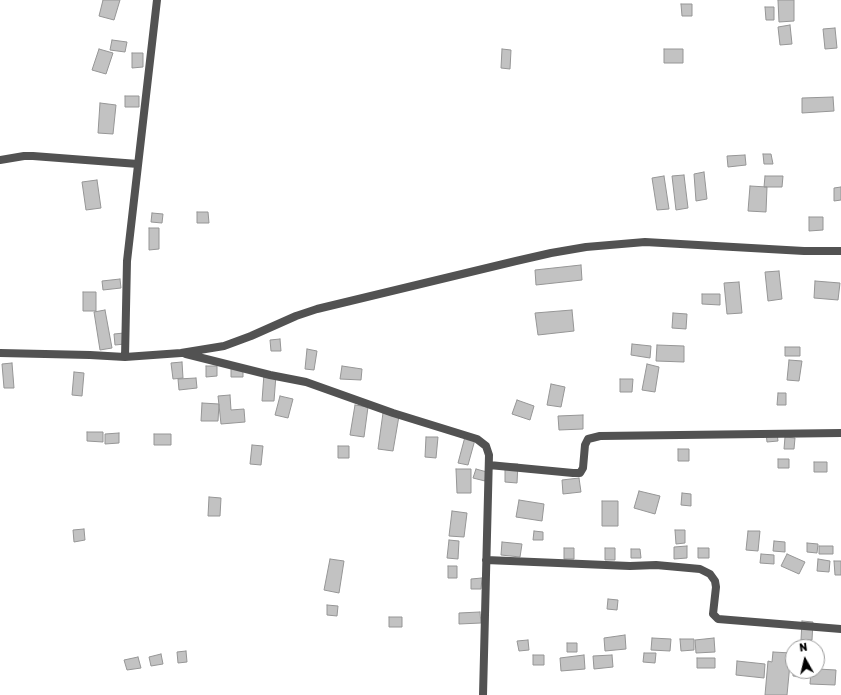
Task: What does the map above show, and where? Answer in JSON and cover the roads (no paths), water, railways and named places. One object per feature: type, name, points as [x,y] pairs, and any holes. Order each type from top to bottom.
[{"type":"street","points":[[125,357],[127,261],[157,0]]},
{"type":"street","points":[[0,160],[34,156],[138,164]]},
{"type":"street","points":[[0,353],[125,357],[181,353],[224,346],[296,316],[317,309],[516,261],[586,247],[645,242],[804,251],[841,251]]},
{"type":"street","points":[[181,353],[270,375],[306,382],[394,413],[477,439],[486,446],[489,455],[489,465],[483,695]]},
{"type":"street","points":[[489,465],[580,473],[583,468],[585,445],[588,439],[600,436],[841,433]]},
{"type":"street","points":[[486,560],[630,566],[656,565],[700,569],[710,574],[715,581],[716,587],[713,614],[718,619],[841,629]]}]
